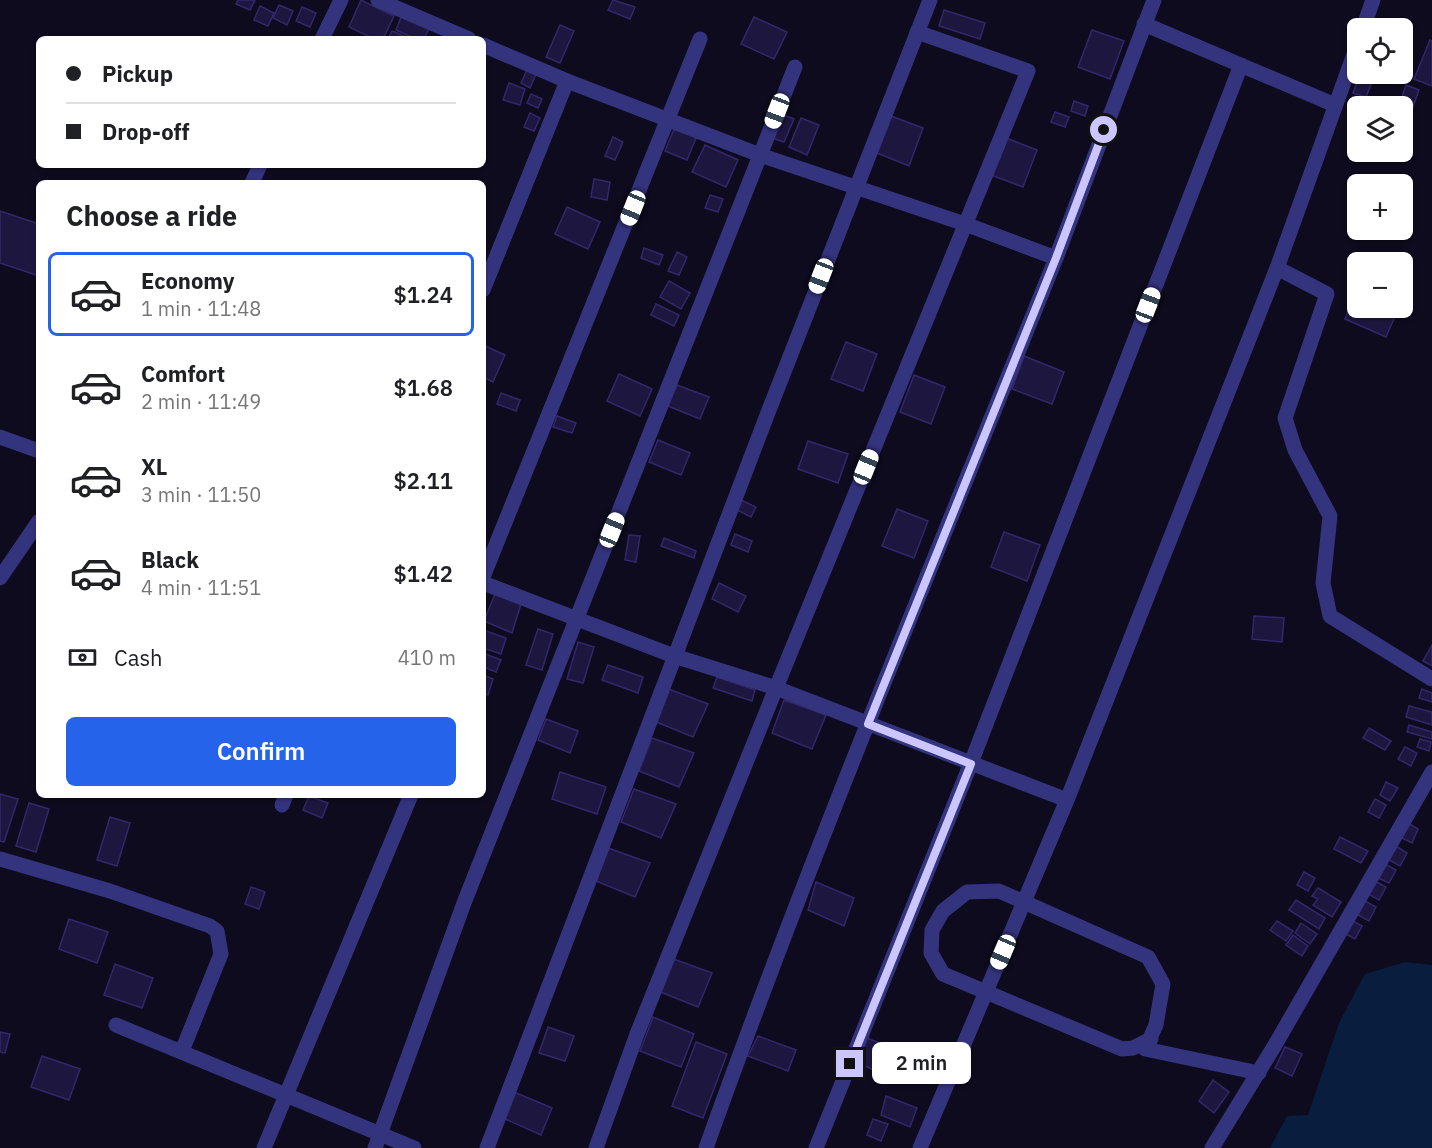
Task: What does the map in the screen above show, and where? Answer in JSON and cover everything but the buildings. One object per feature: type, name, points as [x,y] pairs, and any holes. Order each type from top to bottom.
[{"type":"street","points":[[323,36],[341,0]]},
{"type":"street","points":[[378,0],[462,36]]},
{"type":"street","points":[[487,1148],[674,656],[930,0]]},
{"type":"street","points":[[706,1148],[742,1047],[868,724],[1056,258],[1154,0]]},
{"type":"street","points":[[1367,18],[1373,0]]},
{"type":"street","points":[[1144,24],[1335,105]]},
{"type":"street","points":[[596,1148],[637,1034],[1028,71],[916,32]]},
{"type":"street","points":[[486,571],[700,39]]},
{"type":"street","points":[[486,46],[667,121],[965,224],[1056,258]]},
{"type":"street","points":[[816,1148],[971,764],[1241,65]]},
{"type":"street","points":[[377,1141],[464,903],[795,67]]},
{"type":"street","points":[[920,1148],[1067,800],[1277,268],[1347,73]]},
{"type":"street","points":[[486,283],[567,81]]},
{"type":"street","points":[[1277,268],[1327,294],[1285,418],[1295,450],[1330,516],[1323,583],[1330,616],[1432,679]]},
{"type":"street","points":[[0,436],[36,451]]},
{"type":"street","points":[[0,578],[36,525]]},
{"type":"street","points":[[486,584],[674,656],[776,688],[1067,800]]},
{"type":"street","points":[[1212,1148],[1259,1073],[1432,772]]},
{"type":"street","points":[[264,1148],[410,798]]},
{"type":"street","points":[[0,859],[110,891],[210,926],[217,931],[221,954],[182,1051]]},
{"type":"street","points":[[1151,1039],[1133,1048],[1122,1049],[943,974],[931,953],[932,930],[943,911],[967,892],[999,891],[1148,957],[1163,984],[1151,1039],[1145,1049],[1259,1073]]},
{"type":"street","points":[[116,1025],[286,1096],[377,1141],[414,1148]]},
{"type":"water","points":[[1405,962],[1432,965],[1432,1148],[1270,1148],[1287,1116],[1308,1115],[1339,1023],[1365,974]]},
{"type":"route","points":[[850,1064],[971,764],[868,724],[1056,258],[1104,130]]}]
